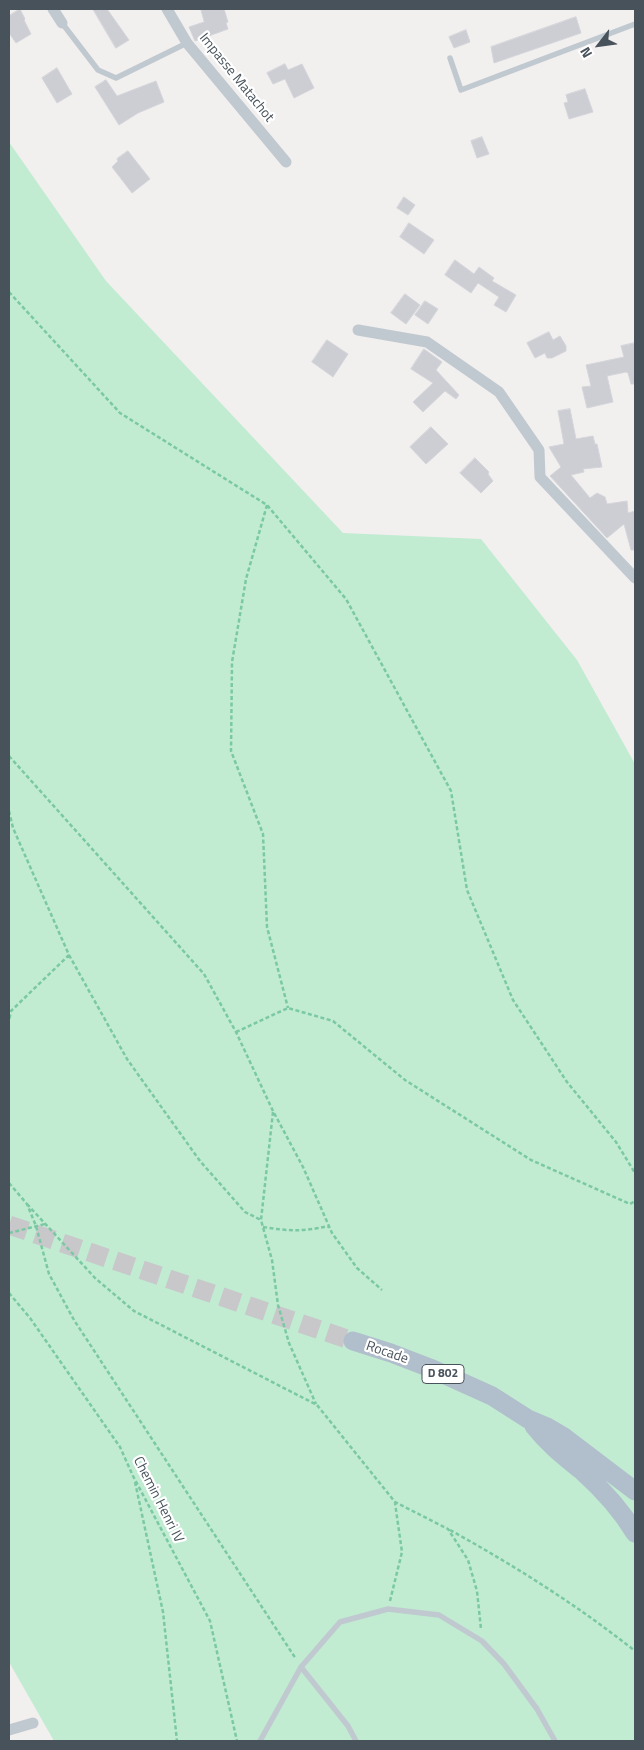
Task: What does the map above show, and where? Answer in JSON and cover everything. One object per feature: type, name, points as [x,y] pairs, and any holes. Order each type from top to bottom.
[{"type":"main road","name":"Rocade","points":[[353,1341],[430,1368],[492,1396],[528,1419]]},
{"type":"main road","name":"D 802","points":[[528,1419],[564,1437],[635,1491]]},
{"type":"main road","name":"D 802","points":[[528,1419],[554,1448],[608,1496],[635,1533]]},
{"type":"street","points":[[54,9],[62,23]]},
{"type":"street","name":"Impasse Matachot","points":[[167,9],[187,43],[286,162]]},
{"type":"street","points":[[358,330],[427,342],[499,392],[539,450],[540,477],[635,578]]},
{"type":"street","points":[[9,1730],[34,1723]]},
{"type":"lane","points":[[62,23],[98,70],[116,78],[187,43]]},
{"type":"lane","points":[[450,58],[461,90],[635,24]]},
{"type":"lane","points":[[260,1741],[301,1667],[340,1622],[388,1609],[439,1615],[482,1641],[504,1664],[537,1709],[555,1741]]},
{"type":"lane","points":[[301,1667],[348,1726],[356,1741]]},
{"type":"path","points":[[9,292],[120,413],[267,505],[346,599],[451,791],[467,890],[513,1000],[567,1082],[616,1142],[635,1173]]},
{"type":"path","points":[[267,505],[246,579],[232,662],[231,751],[263,834],[267,927],[288,1008]]},
{"type":"path","points":[[9,756],[204,974],[236,1032],[273,1111],[303,1167],[332,1233]]},
{"type":"path","points":[[9,811],[13,828],[70,955],[127,1059],[200,1161],[245,1212],[261,1220]]},
{"type":"path","points":[[9,1021],[11,1011],[70,955]]},
{"type":"path","points":[[236,1032],[288,1008],[333,1021],[406,1080],[531,1160],[630,1204],[635,1201]]},
{"type":"path","points":[[273,1111],[261,1220],[272,1260],[278,1305],[289,1343],[317,1405],[395,1502],[506,1561],[605,1626],[635,1651]]},
{"type":"path","points":[[9,1183],[94,1278],[134,1311],[317,1405]]},
{"type":"path","points":[[27,1204],[36,1226],[49,1274],[74,1320],[301,1667]]},
{"type":"path","points":[[9,1233],[45,1224]]},
{"type":"path","points":[[263,1227],[291,1231],[310,1230],[328,1226],[357,1268],[382,1290]]},
{"type":"path","name":"Chemin Henri IV","points":[[9,1293],[30,1318],[120,1447],[133,1476],[210,1621],[237,1741]]},
{"type":"path","points":[[133,1476],[164,1612],[177,1741]]},
{"type":"path","points":[[388,1609],[402,1552],[395,1502]]},
{"type":"path","points":[[448,1529],[468,1560],[477,1591],[482,1641]]},
{"type":"green space","points":[[9,142],[106,281],[343,533],[481,539],[577,660],[635,764],[635,1741],[54,1741],[9,1662]]},
{"type":"building","points":[[20,9],[31,34],[16,43],[9,33],[9,16]]},
{"type":"building","points":[[93,9],[107,9],[129,40],[116,48]]},
{"type":"building","points":[[201,9],[224,9],[228,29],[195,41],[189,27],[204,22]]},
{"type":"building","points":[[576,17],[581,33],[494,63],[491,47]]},
{"type":"building","points":[[466,30],[470,42],[454,48],[449,37]]},
{"type":"building","points":[[285,64],[288,70],[302,64],[314,88],[294,98],[285,79],[273,84],[267,73]]},
{"type":"building","points":[[57,68],[72,94],[57,103],[42,78]]},
{"type":"building","points":[[106,80],[117,96],[156,81],[164,102],[138,113],[119,125],[95,87]]},
{"type":"building","points":[[585,89],[593,112],[569,119],[564,103],[568,102],[566,95]]},
{"type":"building","points":[[482,137],[489,154],[477,158],[471,141]]},
{"type":"building","points":[[128,151],[150,179],[132,193],[112,167],[118,161],[117,159]]},
{"type":"building","points":[[404,197],[415,205],[408,215],[397,208]]},
{"type":"building","points":[[409,223],[434,240],[424,254],[400,237]]},
{"type":"building","points":[[455,260],[474,274],[479,267],[494,278],[492,281],[516,295],[506,312],[494,305],[499,297],[478,283],[471,293],[445,275]]},
{"type":"building","points":[[405,294],[420,305],[406,324],[391,313]]},
{"type":"building","points":[[425,301],[438,309],[428,324],[415,315]]},
{"type":"building","points":[[549,332],[553,340],[560,336],[566,346],[566,351],[552,358],[547,358],[545,353],[535,358],[527,343]]},
{"type":"building","points":[[327,340],[348,354],[333,377],[312,362]]},
{"type":"building","points":[[635,343],[635,384],[631,384],[626,372],[607,376],[613,402],[587,408],[582,387],[591,386],[586,365],[624,357],[621,346]]},
{"type":"building","points":[[424,349],[442,362],[436,370],[459,395],[456,399],[445,391],[423,412],[413,402],[433,383],[411,369]]},
{"type":"building","points":[[570,409],[576,439],[593,436],[595,444],[597,444],[602,467],[583,469],[584,472],[571,475],[590,498],[597,493],[605,497],[607,504],[627,501],[628,513],[635,511],[635,550],[631,550],[624,524],[607,538],[550,476],[561,467],[549,447],[564,444],[558,411]]},
{"type":"building","points":[[431,427],[448,444],[426,464],[410,447]]},
{"type":"building","points":[[475,458],[489,472],[488,474],[493,481],[481,493],[460,473]]},
{"type":"tunnel","points":[[9,1225],[353,1341]]}]
